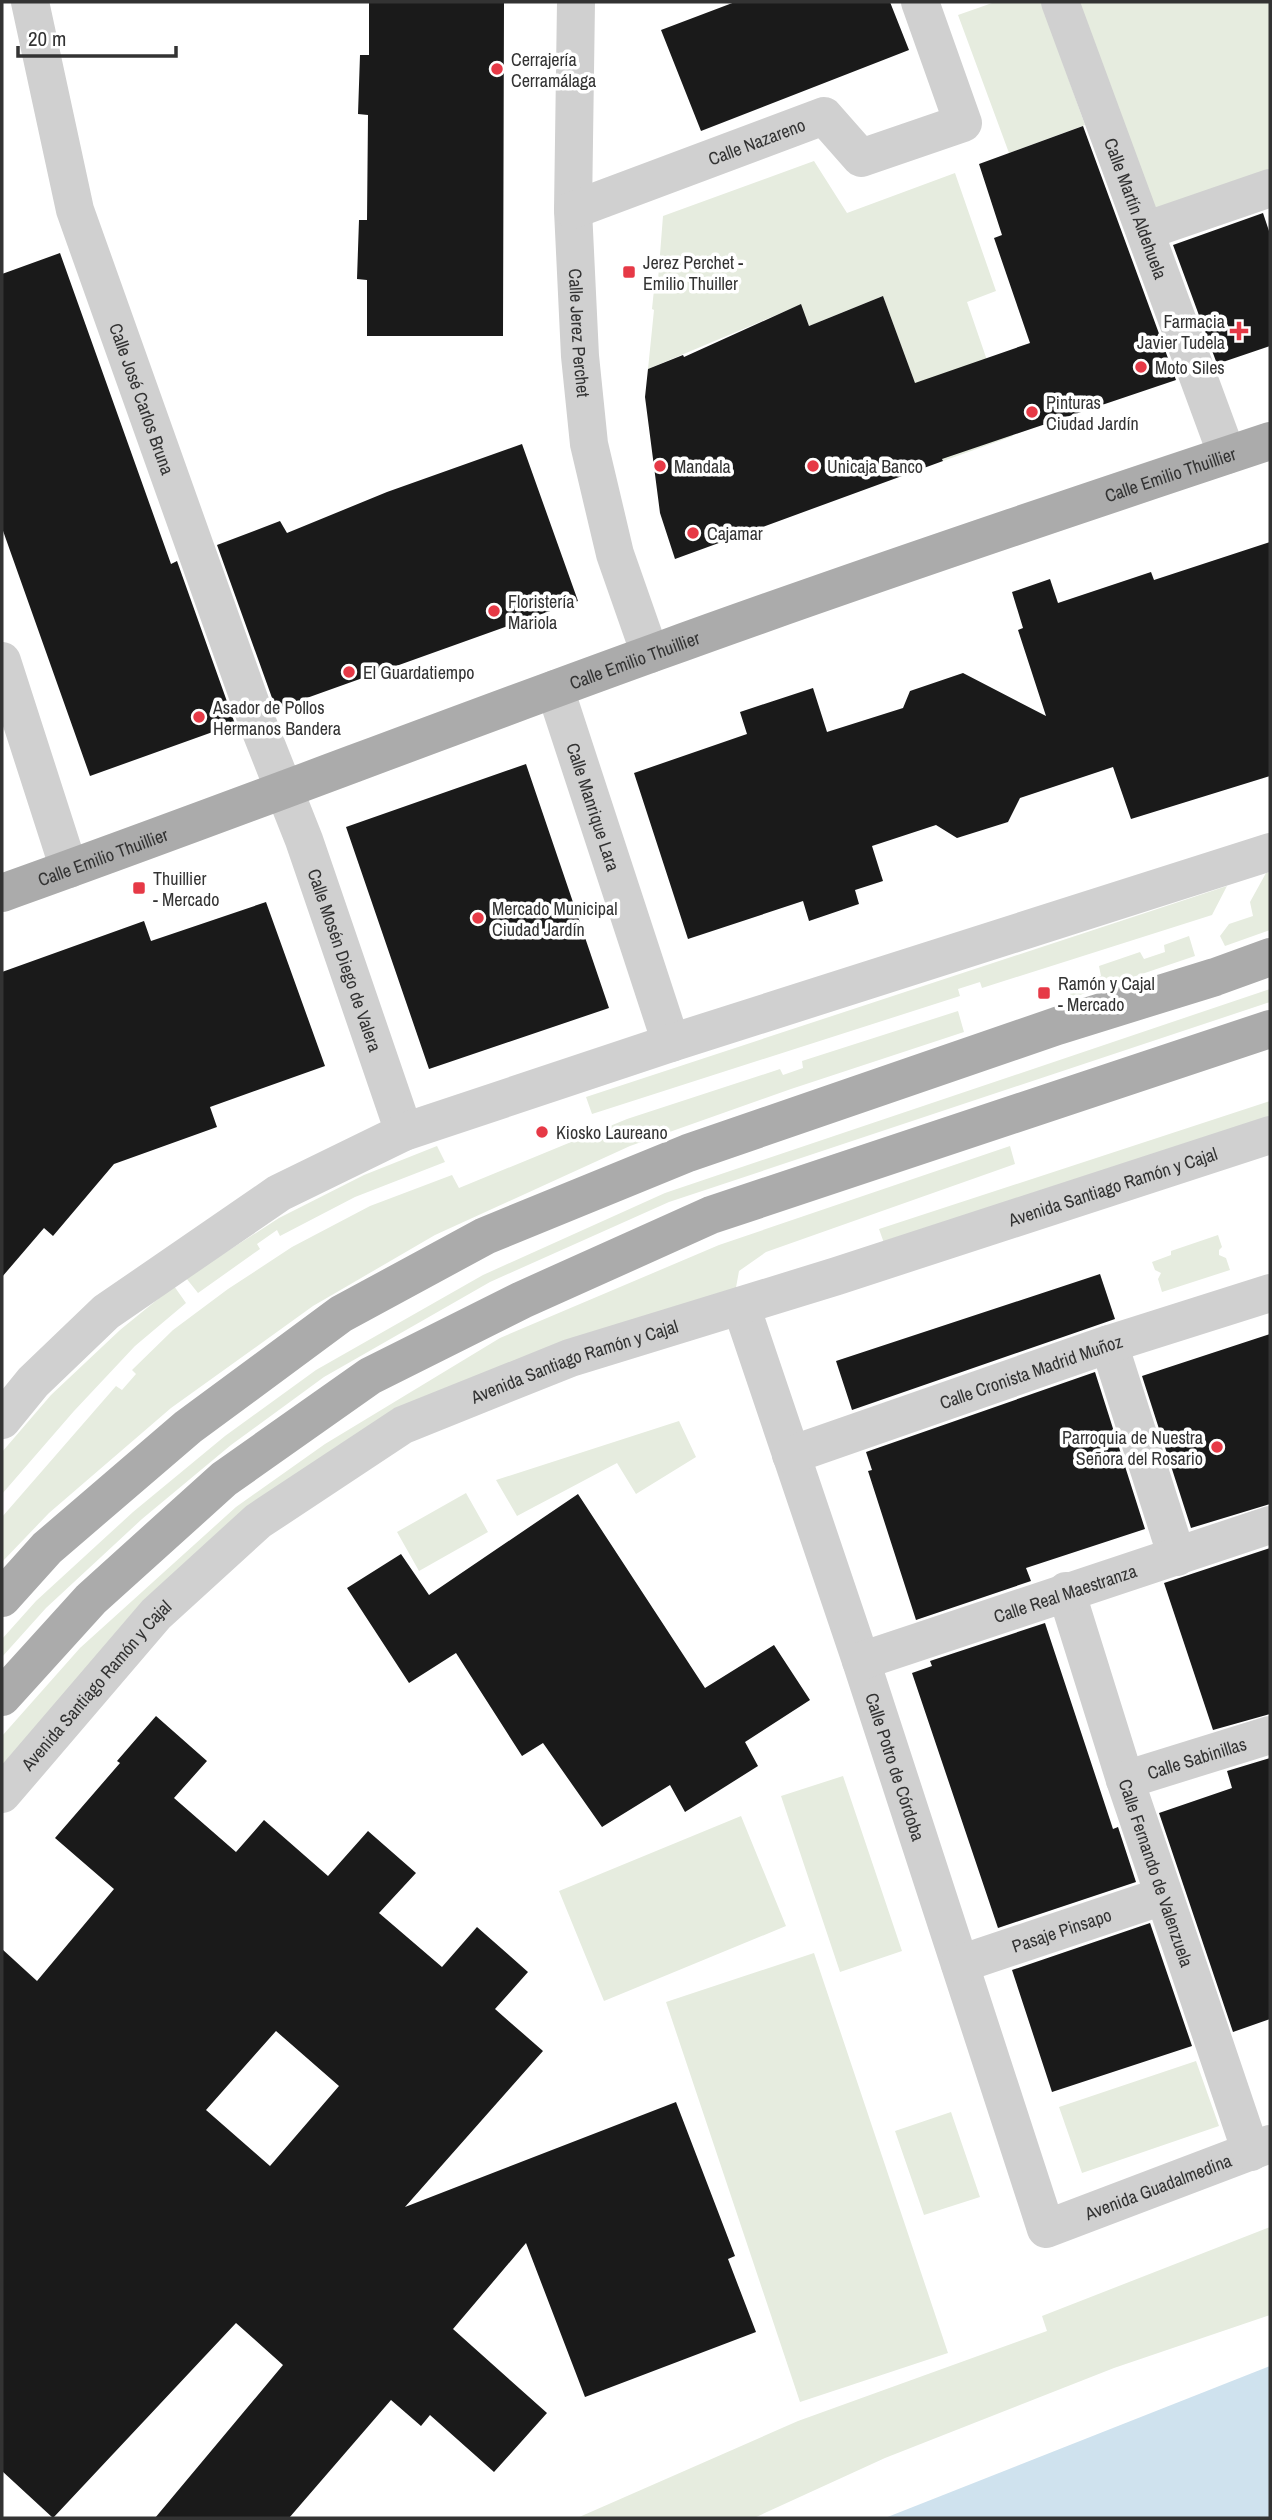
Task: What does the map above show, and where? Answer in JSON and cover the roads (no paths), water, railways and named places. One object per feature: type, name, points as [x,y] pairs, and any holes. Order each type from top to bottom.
[{"type":"main road","name":"Calle Emilio Thuillier","points":[[2,893],[650,654],[1270,441]]},
{"type":"main road","points":[[2,1598],[47,1548],[188,1427],[341,1314],[485,1236],[688,1153],[1270,957]]},
{"type":"main road","points":[[2,1697],[91,1599],[224,1479],[370,1376],[522,1300],[711,1215],[1270,1029]]},
{"type":"street","name":"Calle José Carlos Bruna","points":[[30,2],[75,210],[244,685],[284,788]]},
{"type":"street","name":"Calle Jerez Perchet","points":[[576,2],[573,210],[580,356],[589,444],[615,554],[650,654]]},
{"type":"street","name":"Calle Nazareno","points":[[573,210],[824,116],[862,159],[963,123],[920,2]]},
{"type":"street","name":"Calle Martín Aldehuela","points":[[1060,2],[1227,455]]},
{"type":"street","points":[[1145,231],[1270,188]]},
{"type":"street","points":[[2,661],[69,869]]},
{"type":"street","name":"Calle Manrique Lara","points":[[555,690],[671,1043]]},
{"type":"street","name":"Calle Mosén Diego de Valera","points":[[284,788],[404,1132]]},
{"type":"street","points":[[2,1420],[33,1382],[106,1312],[279,1193],[404,1132],[671,1043],[1270,852]]},
{"type":"street","name":"Avenida Santiago Ramón y Cajal","points":[[2,1794],[156,1615],[258,1521],[403,1425],[570,1358],[741,1306],[1270,1135]]},
{"type":"street","name":"Calle Cronista Madrid Muñoz","points":[[791,1455],[1109,1344],[1270,1293]]},
{"type":"street","name":"Calle Potro de Córdoba","points":[[741,1306],[861,1661],[1046,2229]]},
{"type":"street","points":[[1109,1344],[1177,1557]]},
{"type":"street","name":"Calle Real Maestranza","points":[[861,1661],[1270,1525]]},
{"type":"street","name":"Calle Fernando de Valenzuela","points":[[1066,1591],[1163,1896],[1261,2148]]},
{"type":"street","name":"Calle Sabinillas","points":[[1125,1780],[1270,1735]]},
{"type":"street","name":"Pasaje Pinsapo","points":[[960,1964],[1163,1896]]},
{"type":"street","name":"Avenida Guadalmedina","points":[[1046,2229],[1261,2148]]},
{"type":"water","points":[[1270,2366],[1270,2518],[885,2518]]},
{"type":"place","name":"Cerrajería Cerramálaga","points":[[497,69]]},
{"type":"place","name":"Jerez Perchet - Emilio Thuiller","points":[[629,272]]},
{"type":"place","name":"Farmacia Javier Tudela","points":[[1239,331]]},
{"type":"place","name":"Moto Siles","points":[[1141,367]]},
{"type":"place","name":"Pinturas Ciudad Jardín","points":[[1032,412]]},
{"type":"place","name":"Mandala","points":[[660,466]]},
{"type":"place","name":"Unicaja Banco","points":[[813,466]]},
{"type":"place","name":"Cajamar","points":[[693,533]]},
{"type":"place","name":"Floristería Mariola","points":[[494,611]]},
{"type":"place","name":"El Guardatiempo","points":[[349,672]]},
{"type":"place","name":"Asador de Pollos Hermanos Bandera","points":[[199,717]]},
{"type":"place","name":"Thuillier - Mercado","points":[[139,888]]},
{"type":"place","name":"Mercado Municipal Ciudad Jardín","points":[[478,918]]},
{"type":"place","name":"Ramón y Cajal - Mercado","points":[[1044,993]]},
{"type":"place","name":"Kiosko Laureano","points":[[542,1132]]},
{"type":"place","name":"Parroquia de Nuestra Señora del Rosario","points":[[1217,1447]]}]
